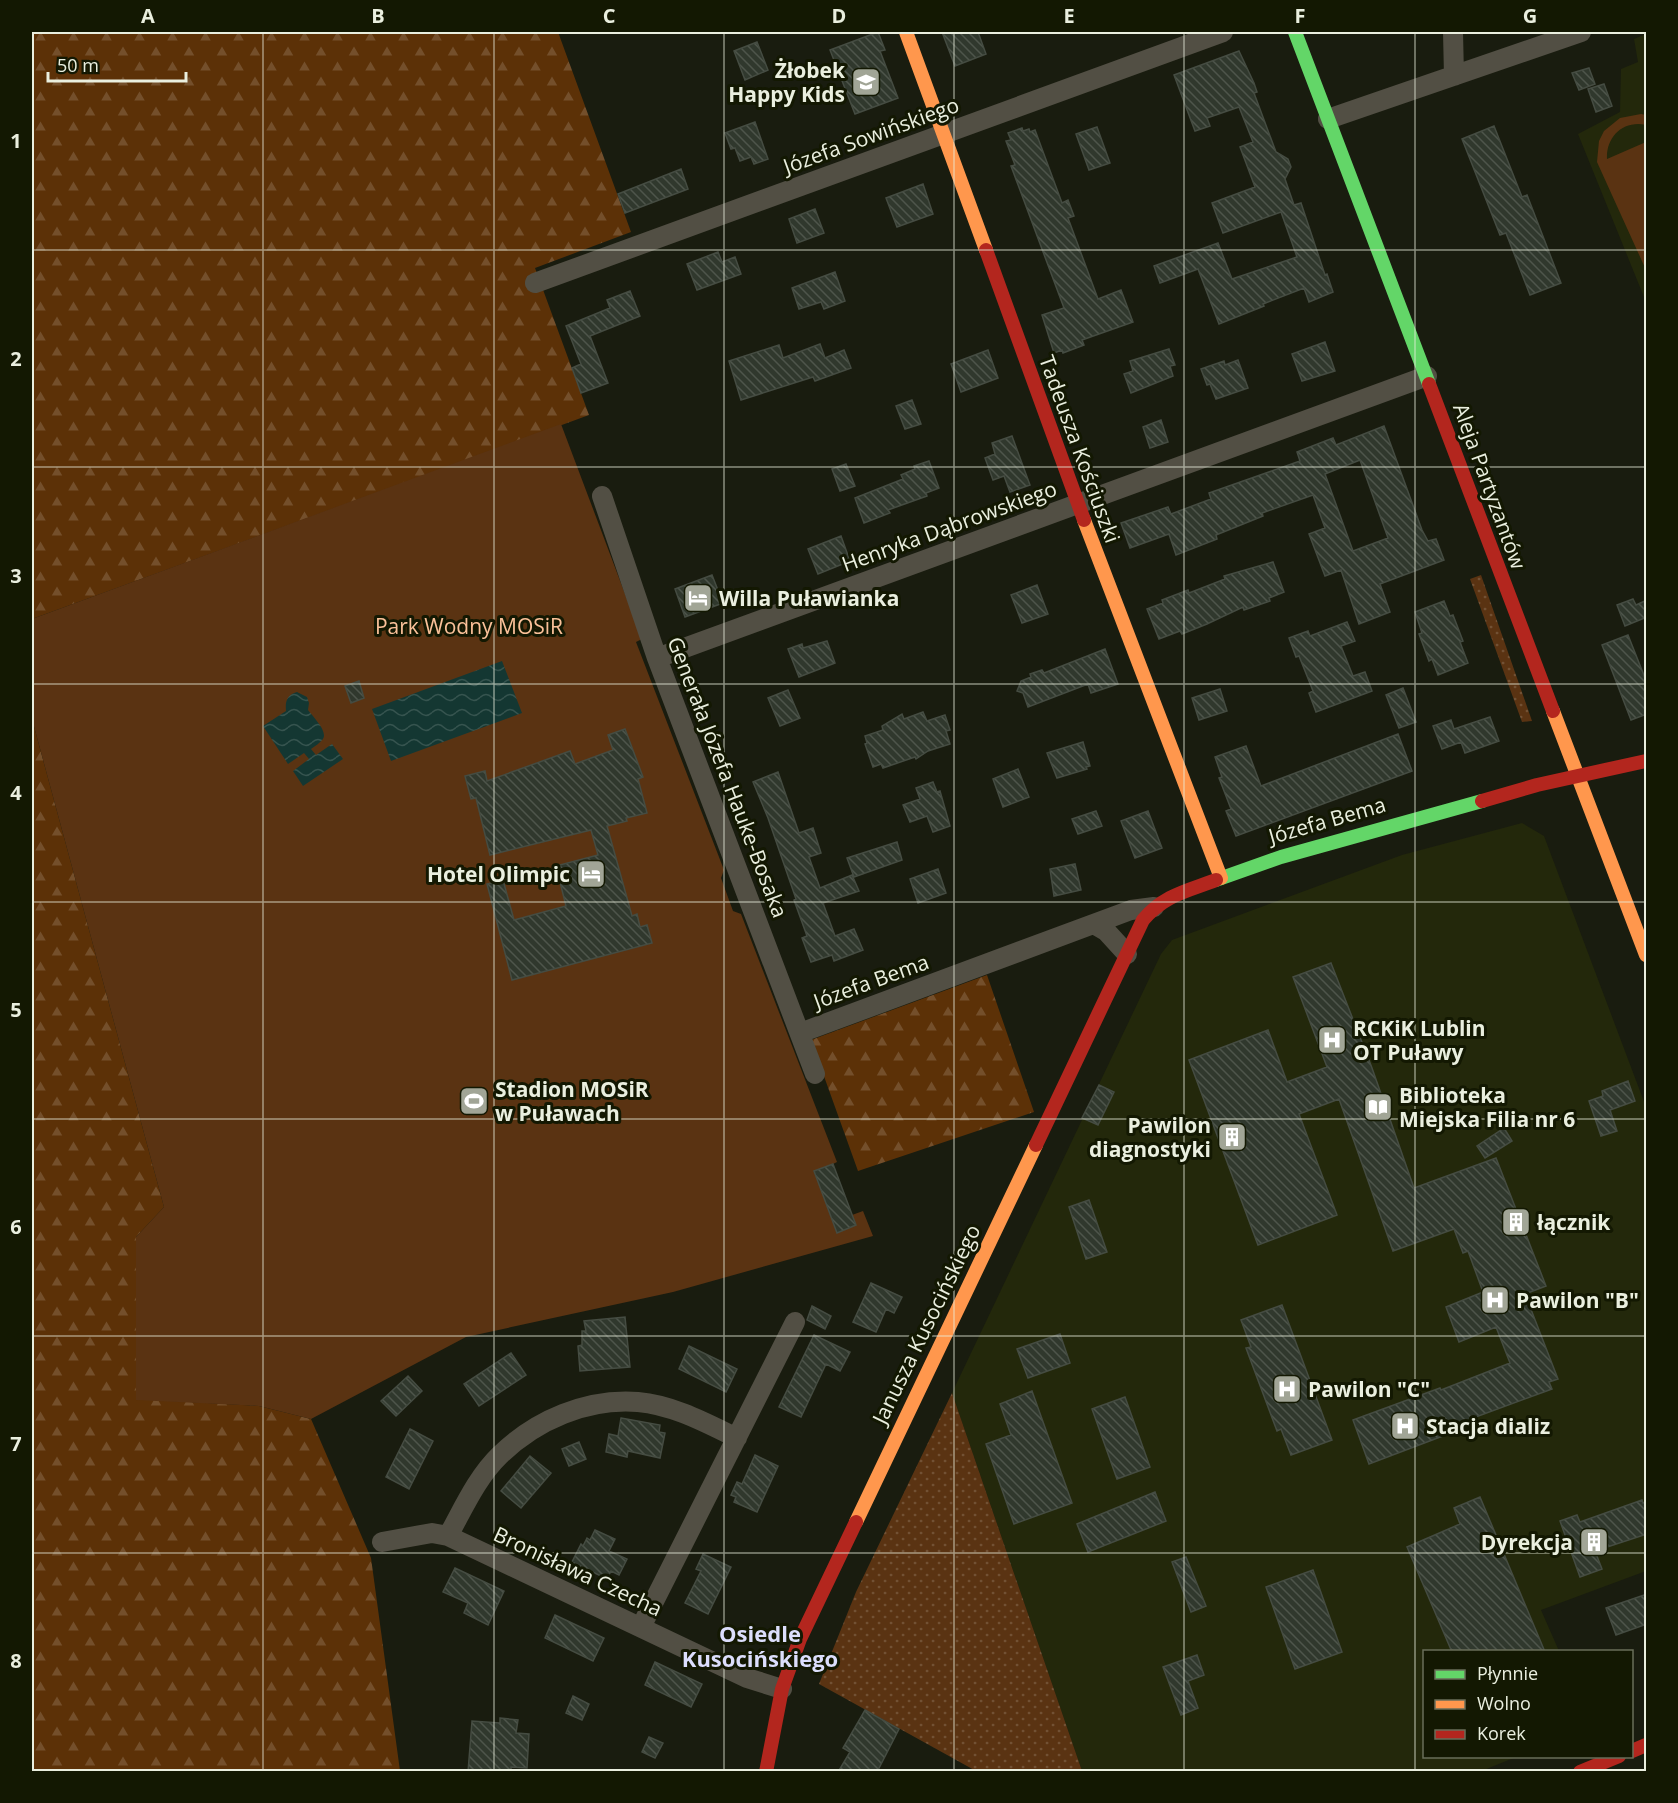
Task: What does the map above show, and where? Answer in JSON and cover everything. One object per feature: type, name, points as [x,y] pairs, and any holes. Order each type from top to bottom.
[{"type":"street","name":"Tadeusza Kościuszki","points":[[906,32],[1078,504],[1221,878]]},
{"type":"street","name":"Józefa Sowińskiego","points":[[535,283],[1223,32]]},
{"type":"street","name":"Aleja Partyzantów","points":[[1295,32],[1647,955]]},
{"type":"street","points":[[1453,32],[1454,76]]},
{"type":"street","points":[[1328,119],[1581,32]]},
{"type":"street","name":"Henryka Dąbrowskiego","points":[[657,658],[1427,376]]},
{"type":"street","name":"Generała Józefa Hauke-Bosaka","points":[[602,496],[657,658],[815,1074]]},
{"type":"street","name":"Józefa Bema","points":[[800,1033],[1131,910],[1154,907],[1169,897],[1281,857],[1578,776],[1617,770],[1647,761]]},
{"type":"street","name":"Janusza Kusocińskiego","points":[[766,1772],[782,1689],[800,1639],[1143,920],[1154,907]]},
{"type":"street","points":[[1094,924],[1106,931],[1127,954]]},
{"type":"street","points":[[641,1627],[795,1322]]},
{"type":"street","points":[[448,1536],[478,1483],[499,1455],[534,1428],[565,1413],[602,1403],[639,1402],[684,1413],[737,1438]]},
{"type":"street","name":"Bronisława Czecha","points":[[382,1542],[432,1533],[448,1536],[747,1678],[782,1689]]},
{"type":"street","points":[[1633,1751],[1647,1745]]},
{"type":"street","points":[[1580,1772],[1613,1758]]},
{"type":"shaded area","points":[[1646,34],[1646,302],[1578,134],[1620,112],[1621,69],[1638,62],[1634,39]]},
{"type":"shaded area","points":[[1522,823],[1544,836],[1646,1107],[1646,1571],[1541,1610],[1559,1650],[1423,1650],[1423,1758],[1514,1758],[1479,1772],[1082,1771],[952,1393],[1161,954],[1172,940],[1402,855]]},
{"type":"green space","points":[[32,32],[558,32],[631,232],[535,268],[589,415],[32,619]]},
{"type":"green space","points":[[1646,115],[1646,125],[1630,125],[1618,132],[1609,144],[1607,159],[1646,142],[1646,270],[1597,162],[1599,141],[1604,131],[1620,118]]},
{"type":"green space","name":"Stadion MOSiR w Puławach","points":[[561,424],[642,639],[636,642],[724,870],[721,878],[733,911],[741,914],[837,1162],[833,1164],[852,1215],[863,1211],[873,1236],[673,1292],[466,1337],[311,1419],[259,1406],[136,1400],[136,1237],[164,1207],[32,719],[32,619]]},
{"type":"green space","points":[[1481,575],[1532,721],[1522,722],[1470,579]]},
{"type":"green space","points":[[32,719],[164,1207],[136,1237],[136,1399],[259,1406],[311,1419],[371,1558],[400,1771],[32,1771]]},
{"type":"green space","points":[[987,975],[1034,1112],[858,1171],[811,1040]]},
{"type":"green space","points":[[952,1393],[1082,1771],[976,1771],[819,1684],[856,1592]]},
{"type":"water","points":[[502,661],[522,713],[391,761],[372,709]]},
{"type":"water","points":[[297,692],[307,697],[308,710],[319,724],[324,736],[311,749],[316,755],[332,744],[343,759],[303,786],[293,771],[309,759],[304,753],[288,764],[263,726],[286,711],[287,699]]},
{"type":"building","points":[[878,32],[885,50],[880,51],[898,98],[855,114],[830,50]]},
{"type":"building","points":[[942,32],[978,32],[986,54],[955,66]]},
{"type":"building","points":[[757,42],[768,70],[745,80],[734,51]]},
{"type":"building","points":[[1239,51],[1254,83],[1257,92],[1254,93],[1276,152],[1288,159],[1291,167],[1285,179],[1294,205],[1301,203],[1333,292],[1309,302],[1304,288],[1219,324],[1198,269],[1160,283],[1154,266],[1218,243],[1232,279],[1297,257],[1281,212],[1223,233],[1212,203],[1255,187],[1240,147],[1253,142],[1239,107],[1207,118],[1210,126],[1195,131],[1174,75]]},
{"type":"building","points":[[1589,68],[1595,84],[1579,90],[1572,73]]},
{"type":"building","points":[[1604,84],[1612,106],[1596,112],[1588,89]]},
{"type":"building","points":[[755,122],[768,159],[754,164],[751,157],[740,161],[735,148],[731,149],[725,133]]},
{"type":"building","points":[[1494,126],[1522,197],[1527,195],[1561,283],[1530,295],[1506,233],[1500,235],[1462,139]]},
{"type":"building","points":[[1097,127],[1110,163],[1089,170],[1076,134]]},
{"type":"building","points":[[1022,128],[1023,131],[1035,130],[1062,203],[1068,200],[1074,216],[1068,218],[1098,299],[1121,290],[1133,322],[1082,340],[1084,345],[1063,353],[1062,350],[1054,353],[1042,315],[1064,308],[1011,166],[1015,165],[1006,141],[1011,140],[1008,133]]},
{"type":"building","points":[[681,169],[688,189],[625,213],[618,194]]},
{"type":"building","points":[[923,184],[933,214],[897,227],[886,198]]},
{"type":"building","points":[[815,209],[824,233],[797,243],[789,219]]},
{"type":"building","points":[[718,252],[722,262],[735,257],[741,274],[697,290],[687,264]]},
{"type":"building","points":[[835,272],[845,301],[824,309],[821,302],[799,309],[792,288]]},
{"type":"building","points":[[630,291],[640,316],[590,336],[608,383],[581,393],[572,368],[581,364],[566,326],[610,308],[607,300]]},
{"type":"building","points":[[1325,342],[1335,371],[1302,381],[1292,354]]},
{"type":"building","points":[[820,344],[825,358],[844,350],[851,368],[815,381],[813,377],[741,400],[729,361],[779,345],[783,358]]},
{"type":"building","points":[[1169,349],[1175,365],[1170,366],[1173,376],[1131,393],[1124,374],[1133,371],[1130,361]]},
{"type":"building","points":[[988,350],[998,378],[961,392],[951,364]]},
{"type":"building","points":[[1238,360],[1248,388],[1216,399],[1201,369],[1224,361],[1225,365]]},
{"type":"building","points":[[912,400],[921,424],[905,429],[896,406]]},
{"type":"building","points":[[1161,420],[1168,442],[1150,448],[1143,427]]},
{"type":"building","points":[[1384,426],[1422,530],[1428,541],[1436,539],[1444,560],[1380,584],[1390,612],[1359,624],[1341,570],[1325,576],[1309,534],[1325,528],[1313,495],[1262,513],[1263,516],[1216,535],[1217,539],[1176,555],[1169,534],[1130,548],[1121,523],[1168,507],[1171,514],[1211,499],[1209,493],[1300,461],[1297,452],[1333,438],[1336,445]],"holes":[[[1360,460],[1388,538],[1353,551],[1325,474]]]},
{"type":"building","points":[[1012,436],[1030,485],[1010,492],[1004,476],[993,480],[985,458],[995,454],[992,443]]},
{"type":"building","points":[[929,461],[939,488],[926,493],[927,496],[888,510],[890,513],[864,523],[855,498],[903,479],[901,475],[915,469],[914,466]]},
{"type":"building","points":[[846,464],[855,486],[840,491],[832,469]]},
{"type":"building","points":[[841,536],[850,561],[818,574],[808,549]]},
{"type":"building","points":[[1273,562],[1284,592],[1269,598],[1270,601],[1244,610],[1243,607],[1182,634],[1180,631],[1159,639],[1147,609],[1163,603],[1162,600],[1188,590],[1189,593],[1225,579],[1224,576]]},
{"type":"building","points":[[712,575],[723,603],[685,617],[675,589]]},
{"type":"building","points":[[1037,585],[1048,614],[1022,623],[1011,595]]},
{"type":"building","points":[[1633,599],[1636,605],[1647,600],[1647,617],[1625,626],[1617,605]]},
{"type":"building","points":[[1444,601],[1450,616],[1453,615],[1468,663],[1438,675],[1432,659],[1429,661],[1419,634],[1422,633],[1415,612]]},
{"type":"building","points":[[1347,622],[1355,641],[1341,646],[1353,676],[1365,672],[1372,691],[1316,712],[1309,693],[1313,691],[1289,638],[1308,631],[1310,636]]},
{"type":"building","points":[[1628,635],[1647,683],[1647,714],[1631,720],[1602,645]]},
{"type":"building","points":[[827,641],[835,663],[799,677],[788,649],[802,644],[803,648]]},
{"type":"building","points":[[1105,649],[1118,684],[1091,693],[1088,684],[1028,707],[1023,693],[1017,691],[1021,681],[1031,677],[1030,674],[1042,670],[1044,673]]},
{"type":"building","points":[[359,681],[364,698],[351,703],[345,686]]},
{"type":"building","points":[[1403,688],[1416,722],[1399,728],[1386,695]]},
{"type":"building","points":[[1220,689],[1227,711],[1199,720],[1192,698]]},
{"type":"building","points":[[788,690],[800,718],[780,726],[768,698]]},
{"type":"building","points":[[923,712],[927,721],[945,715],[950,730],[946,731],[950,744],[928,751],[916,759],[915,757],[883,768],[881,764],[873,767],[865,744],[867,743],[865,736],[883,730],[882,726],[902,714],[904,719]]},
{"type":"building","points":[[1490,717],[1499,741],[1465,753],[1461,742],[1442,749],[1433,726],[1451,720],[1454,729]]},
{"type":"building","points":[[625,729],[643,777],[638,779],[647,813],[607,826],[632,916],[637,914],[640,927],[647,925],[652,943],[512,980],[487,884],[503,880],[514,920],[566,906],[556,866],[598,855],[591,830],[490,855],[476,798],[471,799],[465,776],[485,771],[487,781],[570,751],[575,764],[613,750],[608,735]]},
{"type":"building","points":[[1398,734],[1412,771],[1236,836],[1226,811],[1231,809],[1219,778],[1222,777],[1215,757],[1246,746],[1261,786]]},
{"type":"building","points":[[1083,742],[1090,766],[1057,778],[1047,753]]},
{"type":"building","points":[[1018,769],[1029,797],[1003,807],[993,779]]},
{"type":"building","points":[[778,772],[799,833],[813,828],[821,853],[809,857],[820,888],[852,875],[859,891],[823,903],[835,936],[854,929],[863,950],[834,961],[832,955],[811,962],[802,938],[807,936],[794,900],[796,899],[753,782]]},
{"type":"building","points":[[933,782],[937,792],[940,791],[950,826],[933,832],[927,816],[910,822],[903,805],[920,799],[916,788]]},
{"type":"building","points":[[1096,811],[1102,826],[1078,834],[1072,819]]},
{"type":"building","points":[[1148,811],[1162,848],[1135,858],[1121,821]]},
{"type":"building","points":[[897,842],[902,860],[854,877],[847,858]]},
{"type":"building","points":[[1075,864],[1081,890],[1054,896],[1050,869]]},
{"type":"building","points":[[938,869],[946,893],[918,903],[910,879]]},
{"type":"building","points":[[1331,963],[1372,1068],[1414,1188],[1496,1158],[1546,1286],[1525,1294],[1558,1379],[1549,1382],[1552,1389],[1454,1425],[1456,1431],[1369,1464],[1353,1420],[1440,1388],[1441,1390],[1510,1363],[1496,1327],[1459,1342],[1446,1307],[1483,1292],[1468,1251],[1463,1253],[1454,1229],[1393,1251],[1339,1099],[1299,1114],[1337,1215],[1258,1245],[1189,1060],[1268,1030],[1287,1082],[1327,1067],[1293,977]]},
{"type":"building","points":[[1628,1081],[1635,1101],[1610,1110],[1617,1131],[1601,1136],[1589,1101],[1603,1096],[1602,1091]]},
{"type":"building","points":[[1099,1085],[1114,1092],[1098,1125],[1082,1118]]},
{"type":"building","points":[[1504,1128],[1512,1141],[1485,1158],[1477,1146]]},
{"type":"building","points":[[833,1164],[856,1225],[837,1233],[814,1171]]},
{"type":"building","points":[[1089,1200],[1107,1252],[1086,1259],[1069,1207]]},
{"type":"building","points":[[871,1283],[902,1297],[894,1313],[886,1309],[876,1332],[853,1322]]},
{"type":"building","name":"Pawilon \"C\"","points":[[1282,1305],[1332,1440],[1291,1455],[1281,1429],[1277,1431],[1246,1348],[1251,1347],[1241,1320]]},
{"type":"building","points":[[812,1306],[831,1316],[825,1329],[807,1320]]},
{"type":"building","points":[[625,1317],[630,1367],[580,1371],[578,1346],[582,1345],[582,1331],[586,1331],[584,1321]]},
{"type":"building","points":[[1060,1334],[1070,1363],[1028,1378],[1017,1349]]},
{"type":"building","points":[[814,1335],[850,1352],[840,1371],[826,1364],[801,1417],[779,1407]]},
{"type":"building","points":[[689,1346],[737,1369],[726,1392],[679,1369]]},
{"type":"building","points":[[511,1353],[526,1375],[479,1406],[464,1384]]},
{"type":"building","points":[[408,1376],[422,1391],[396,1416],[381,1401]]},
{"type":"building","points":[[1032,1391],[1072,1503],[1014,1524],[986,1444],[1011,1435],[1000,1404]]},
{"type":"building","points":[[1125,1397],[1150,1467],[1117,1479],[1092,1409]]},
{"type":"building","points":[[621,1418],[660,1425],[659,1432],[665,1433],[660,1458],[628,1451],[627,1457],[606,1452],[609,1434],[618,1436]]},
{"type":"building","points":[[410,1429],[433,1441],[409,1489],[386,1477]]},
{"type":"building","points":[[579,1442],[586,1459],[569,1466],[562,1449]]},
{"type":"building","points":[[755,1455],[778,1466],[757,1512],[734,1502],[736,1497],[731,1495],[737,1482],[742,1484]]},
{"type":"building","points":[[530,1456],[551,1473],[521,1508],[501,1491]]},
{"type":"building","points":[[1155,1492],[1166,1521],[1088,1552],[1077,1524]]},
{"type":"building","points":[[1480,1497],[1544,1650],[1451,1650],[1407,1547],[1460,1524],[1454,1508]]},
{"type":"building","name":"Dyrekcja","points":[[1642,1500],[1643,1503],[1647,1502],[1647,1534],[1595,1551],[1602,1569],[1580,1577],[1560,1521],[1577,1515],[1580,1522]]},
{"type":"building","points":[[595,1530],[615,1539],[609,1551],[627,1559],[619,1575],[611,1571],[607,1579],[572,1562],[581,1544],[583,1546],[587,1538],[590,1540]]},
{"type":"building","points":[[703,1554],[731,1567],[708,1614],[685,1603],[701,1571],[696,1569]]},
{"type":"building","points":[[1186,1557],[1206,1606],[1191,1612],[1172,1562]]},
{"type":"building","points":[[455,1568],[504,1591],[488,1625],[464,1613],[468,1603],[443,1592]]},
{"type":"building","points":[[1313,1570],[1342,1652],[1295,1669],[1266,1587]]},
{"type":"building","points":[[1647,1594],[1647,1624],[1616,1635],[1606,1608]]},
{"type":"building","points":[[555,1615],[604,1638],[593,1661],[545,1638]]},
{"type":"building","points":[[1197,1655],[1204,1675],[1188,1681],[1198,1708],[1181,1715],[1163,1667]]},
{"type":"building","points":[[655,1662],[702,1684],[691,1707],[645,1685]]},
{"type":"building","points":[[573,1696],[589,1704],[582,1720],[566,1713]]},
{"type":"building","points":[[865,1710],[899,1729],[877,1772],[838,1772],[850,1752],[843,1748]]},
{"type":"building","points":[[500,1718],[518,1720],[516,1733],[529,1734],[527,1768],[511,1767],[511,1772],[468,1772],[472,1721],[500,1723]]},
{"type":"building","points":[[649,1737],[663,1743],[655,1758],[642,1752]]},
{"type":"traffic: fast","points":[[1295,32],[1429,384]]},
{"type":"traffic: fast","points":[[1216,880],[1281,857],[1482,801]]},
{"type":"traffic: slow","points":[[906,32],[986,250]]},
{"type":"traffic: slow","points":[[1084,520],[1221,878]]},
{"type":"traffic: slow","points":[[1553,711],[1646,955]]},
{"type":"traffic: slow","points":[[856,1522],[1036,1145]]},
{"type":"traffic: jam","points":[[986,250],[1084,520]]},
{"type":"traffic: jam","points":[[1429,384],[1553,711]]},
{"type":"traffic: jam","points":[[1482,801],[1537,785],[1646,761]]},
{"type":"traffic: jam","points":[[1036,1145],[1143,920],[1168,899],[1216,880]]},
{"type":"traffic: jam","points":[[766,1772],[782,1689],[800,1639],[856,1522]]},
{"type":"traffic: jam","points":[[1633,1751],[1646,1745]]},
{"type":"traffic: jam","points":[[1580,1772],[1614,1758]]},
{"type":"place","name":"Żłobek Happy Kids","points":[[866,82]]},
{"type":"place","name":"Willa Puławianka","points":[[698,598]]},
{"type":"place","name":"Hotel Olimpic","points":[[591,874]]},
{"type":"place","name":"RCKiK Lublin OT Puławy","points":[[1332,1040]]},
{"type":"place","name":"Stadion MOSiR w Puławach","points":[[474,1101]]},
{"type":"place","name":"Biblioteka Miejska Filia nr 6","points":[[1378,1107]]},
{"type":"place","name":"Pawilon diagnostyki","points":[[1232,1137]]},
{"type":"place","name":"łącznik","points":[[1516,1222]]},
{"type":"place","name":"Pawilon \"B\"","points":[[1495,1300]]},
{"type":"place","name":"Pawilon \"C\"","points":[[1287,1389]]},
{"type":"place","name":"Stacja dializ","points":[[1405,1426]]},
{"type":"place","name":"Dyrekcja","points":[[1594,1542]]},
{"type":"district","name":"Osiedle Kusocińskiego","points":[[760,1646]]},
{"type":"park label","name":"Park Wodny MOSiR","points":[[469,626]]}]
